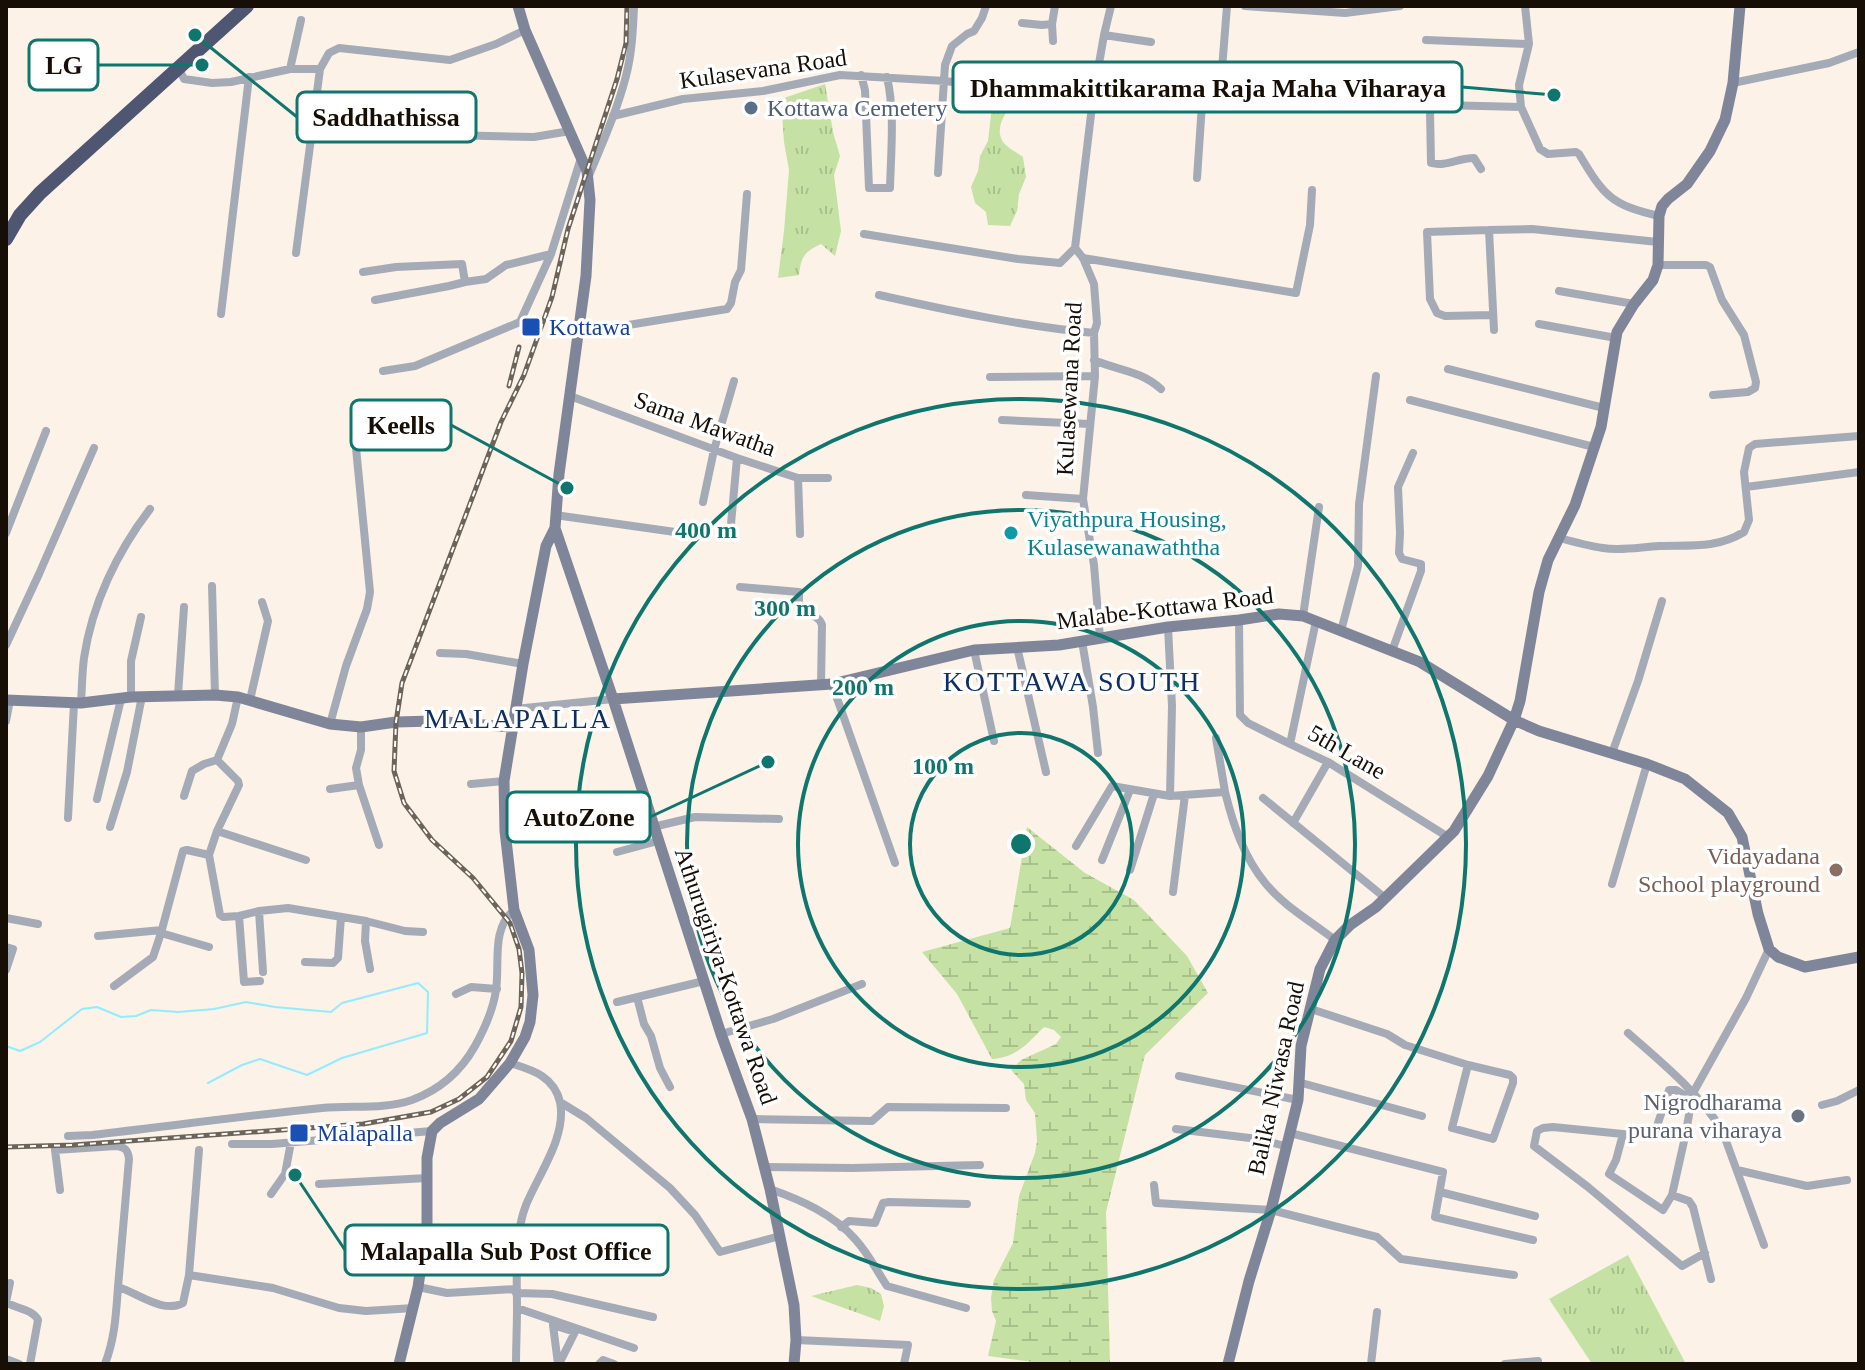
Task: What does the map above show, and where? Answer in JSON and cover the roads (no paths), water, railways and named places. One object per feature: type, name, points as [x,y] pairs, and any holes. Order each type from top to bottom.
[{"type":"highway","points":[[6,229],[23,204],[236,6]]},
{"type":"highway","points":[[6,239],[20,215],[40,193],[247,6]]},
{"type":"street","name":"Athurugiriya-Kottawa Road","points":[[518,6],[525,30],[587,171],[590,200],[579,333],[555,522],[721,1034],[752,1119],[794,1305],[794,1364]]},
{"type":"street","points":[[587,180],[626,75],[633,41],[634,6]]},
{"type":"street","points":[[938,173],[945,65],[952,46],[974,31],[986,6]]},
{"type":"street","points":[[1053,41],[1055,6]]},
{"type":"street","points":[[864,234],[1060,263],[1075,248],[1093,98],[1110,6]]},
{"type":"street","points":[[1219,107],[1227,6]]},
{"type":"street","points":[[1246,6],[1345,13],[1400,6]]},
{"type":"street","points":[[1525,6],[1529,44],[1519,85],[1521,107],[1540,149],[1548,154],[1576,152],[1605,193],[1632,210],[1659,216]]},
{"type":"street","points":[[1713,395],[1748,392],[1755,388],[1744,335],[1722,300],[1710,267],[1658,265],[1659,216],[1662,206],[1687,184],[1710,151],[1725,120],[1733,83],[1740,6]]},
{"type":"street","points":[[290,69],[301,20]]},
{"type":"street","points":[[1022,23],[1052,24]]},
{"type":"street","points":[[296,253],[320,69],[329,53],[339,48],[450,60],[525,30]]},
{"type":"street","points":[[1104,35],[1151,42]]},
{"type":"street","points":[[1426,40],[1529,44]]},
{"type":"street","points":[[1733,83],[1829,63],[1859,52]]},
{"type":"street","points":[[179,69],[184,79],[212,83],[290,69],[320,69]]},
{"type":"street","name":"Kulasevana Road","points":[[613,116],[683,99],[763,91],[840,75],[985,86],[1040,84],[1093,98],[1156,107],[1202,104],[1254,106]]},
{"type":"street","points":[[861,75],[865,90],[869,188],[890,188],[891,126],[887,77]]},
{"type":"street","points":[[221,314],[249,77]]},
{"type":"street","points":[[1156,107],[1161,78],[1183,77]]},
{"type":"street","points":[[1197,178],[1202,104]]},
{"type":"street","points":[[1481,169],[1474,158],[1464,158],[1442,166],[1431,163],[1430,111],[1441,105],[1521,107]]},
{"type":"street","points":[[446,135],[534,137],[570,131]]},
{"type":"street","points":[[383,371],[415,366],[520,322],[551,254],[581,158]]},
{"type":"street","points":[[1083,258],[1296,293],[1310,225],[1312,190]]},
{"type":"street","points":[[579,333],[727,309],[741,270],[747,194]]},
{"type":"street","points":[[1492,315],[1445,316],[1437,313],[1430,299],[1427,232],[1532,229],[1658,242]]},
{"type":"street","points":[[1489,230],[1494,330]]},
{"type":"street","name":"Kulasewana Road","points":[[1075,248],[1083,258],[1094,284],[1097,323],[1083,499],[1094,565],[1100,638]]},
{"type":"street","points":[[375,300],[486,279],[506,265],[551,254]]},
{"type":"street","points":[[363,272],[462,264],[465,282]]},
{"type":"street","name":"Balika Niwasa Road","points":[[1228,1364],[1298,1100],[1301,1046],[1320,969],[1335,940],[1376,907],[1454,831],[1488,776],[1520,701],[1539,592],[1548,560],[1575,505],[1594,447],[1616,338],[1634,304],[1653,280],[1658,265]]},
{"type":"street","points":[[1559,291],[1634,304]]},
{"type":"street","points":[[879,295],[1053,329],[1094,333]]},
{"type":"street","points":[[1539,324],[1616,338]]},
{"type":"street","points":[[1094,360],[1110,367],[1131,370],[1161,389]]},
{"type":"street","points":[[1448,369],[1604,408]]},
{"type":"street","points":[[990,377],[1095,376]]},
{"type":"street","points":[[1341,631],[1358,566],[1359,504],[1376,376]]},
{"type":"street","points":[[703,502],[734,381]]},
{"type":"street","name":"Sama Mawatha","points":[[570,396],[798,478],[828,478]]},
{"type":"street","points":[[1410,400],[1594,447]]},
{"type":"street","points":[[1002,420],[1090,424]]},
{"type":"street","points":[[330,724],[370,592],[356,448],[368,439],[424,427]]},
{"type":"street","points":[[6,533],[46,431]]},
{"type":"street","points":[[1560,538],[1604,549],[1622,550],[1658,546],[1699,547],[1732,539],[1744,532],[1749,520],[1744,472],[1749,448],[1755,444],[1859,436]]},
{"type":"street","points":[[6,645],[94,448]]},
{"type":"street","points":[[1392,651],[1421,571],[1421,564],[1402,559],[1399,553],[1398,487],[1413,453]]},
{"type":"street","points":[[730,535],[737,458]]},
{"type":"street","points":[[1746,487],[1859,472]]},
{"type":"street","points":[[798,478],[800,534]]},
{"type":"street","points":[[1026,495],[1083,499]]},
{"type":"street","points":[[1303,616],[1319,507]]},
{"type":"street","points":[[68,818],[77,703],[90,628],[116,559],[150,509]]},
{"type":"street","points":[[399,1364],[414,1308],[427,1224],[427,1158],[432,1131],[479,1099],[510,1063],[530,1022],[533,995],[529,950],[514,910],[505,831],[504,781],[511,727],[546,546],[555,522],[682,533]]},
{"type":"street","points":[[212,586],[215,695]]},
{"type":"street","points":[[740,587],[799,592],[799,612],[820,620],[826,685],[895,863]]},
{"type":"street","points":[[1612,753],[1662,601]]},
{"type":"street","points":[[217,760],[244,698],[268,621],[262,602]]},
{"type":"street","points":[[178,695],[184,607]]},
{"type":"street","name":"Malabe-Kottawa Road","points":[[613,699],[826,685],[974,650],[1059,645],[1168,627],[1279,614],[1303,616],[1420,662],[1514,720],[1539,731],[1685,779],[1728,813],[1742,837],[1758,914],[1769,949]]},
{"type":"street","points":[[110,827],[127,772],[131,661],[141,617]]},
{"type":"street","points":[[1239,620],[1240,715],[1248,723],[1290,744]]},
{"type":"street","name":"5th Lane","points":[[1316,621],[1290,744],[1328,762],[1448,837]]},
{"type":"street","points":[[1168,627],[1172,706],[1170,796]]},
{"type":"street","points":[[1082,641],[1098,753]]},
{"type":"street","points":[[1017,647],[1046,772]]},
{"type":"street","points":[[974,650],[994,741]]},
{"type":"street","points":[[440,653],[466,654],[523,664]]},
{"type":"street","points":[[6,721],[8,700],[77,703],[131,697],[215,695],[244,698],[330,724],[361,727],[433,721],[511,727]]},
{"type":"street","points":[[97,799],[131,697]]},
{"type":"street","points":[[515,709],[613,699]]},
{"type":"street","points":[[361,727],[361,750],[356,768],[379,845]]},
{"type":"street","points":[[1216,738],[1233,825],[1247,855],[1266,884],[1335,940]]},
{"type":"street","points":[[184,796],[192,771],[217,760]]},
{"type":"street","points":[[217,760],[239,785],[209,855],[220,915],[239,916],[288,908],[423,932]]},
{"type":"street","points":[[1293,823],[1328,762]]},
{"type":"street","points":[[1612,884],[1647,764]]},
{"type":"street","points":[[471,784],[504,781]]},
{"type":"street","points":[[330,789],[359,785]]},
{"type":"street","points":[[1076,846],[1112,786],[1170,796],[1225,792]]},
{"type":"street","points":[[1102,860],[1130,790]]},
{"type":"street","points":[[1130,870],[1154,794]]},
{"type":"street","points":[[1173,892],[1185,795]]},
{"type":"street","points":[[1263,798],[1384,897]]},
{"type":"street","points":[[653,827],[695,817],[779,819]]},
{"type":"street","points":[[505,831],[559,828]]},
{"type":"street","points":[[217,831],[306,860]]},
{"type":"street","points":[[617,852],[658,841]]},
{"type":"street","points":[[114,986],[153,957],[183,851],[209,855]]},
{"type":"street","points":[[68,1136],[338,1106],[390,1106],[439,1087],[467,1061],[491,1017],[497,989],[498,940],[505,917],[514,910]]},
{"type":"street","points":[[239,916],[244,982],[261,977],[259,911]]},
{"type":"street","points":[[305,962],[333,963],[338,958],[341,917]]},
{"type":"street","points":[[6,918],[38,924]]},
{"type":"street","points":[[366,921],[365,941],[370,969]]},
{"type":"street","points":[[98,936],[162,932],[209,947]]},
{"type":"street","points":[[6,947],[13,949],[6,970]]},
{"type":"street","points":[[1623,1134],[1609,1174],[1663,1210],[1672,1195],[1692,1097],[1769,949],[1778,957],[1805,967],[1859,957]]},
{"type":"street","points":[[617,1002],[704,981]]},
{"type":"street","points":[[721,1034],[773,1019],[862,984]]},
{"type":"street","points":[[456,994],[471,987],[497,989]]},
{"type":"street","points":[[637,997],[660,1068],[670,1087]]},
{"type":"street","points":[[1311,1009],[1387,1034],[1405,1045],[1510,1075],[1513,1083],[1493,1139],[1452,1128],[1468,1065]]},
{"type":"street","points":[[1628,1033],[1672,1071],[1692,1097],[1713,1115],[1722,1130],[1764,1245]]},
{"type":"street","points":[[510,1063],[537,1072],[551,1082],[560,1102],[560,1120],[552,1154],[525,1208],[518,1243],[516,1364]]},
{"type":"street","points":[[1179,1076],[1298,1100]]},
{"type":"street","points":[[1298,1082],[1422,1116]]},
{"type":"street","points":[[1654,1135],[1669,1090],[1692,1097]]},
{"type":"street","points":[[1822,1105],[1859,1090]]},
{"type":"street","points":[[560,1102],[586,1118],[670,1188],[695,1215],[720,1252],[780,1236]]},
{"type":"street","points":[[752,1119],[872,1121],[888,1107],[1006,1108]]},
{"type":"street","points":[[1685,1137],[1553,1127],[1537,1131],[1534,1146],[1682,1266],[1705,1253]]},
{"type":"street","points":[[1176,1129],[1258,1139],[1285,1146]]},
{"type":"street","points":[[232,1144],[432,1131]]},
{"type":"street","points":[[1290,1133],[1443,1172],[1435,1218],[1533,1240]]},
{"type":"street","points":[[271,1194],[285,1174],[291,1142]]},
{"type":"street","points":[[60,1190],[55,1150],[116,1146],[128,1152],[115,1330],[105,1364]]},
{"type":"street","points":[[118,1287],[153,1302],[171,1306],[183,1303],[189,1275],[199,1150]]},
{"type":"street","points":[[764,1167],[980,1165]]},
{"type":"street","points":[[1737,1170],[1807,1186],[1847,1180]]},
{"type":"street","points":[[319,1184],[427,1178]]},
{"type":"street","points":[[1154,1185],[1156,1203],[1271,1210],[1377,1237],[1401,1259],[1514,1275]]},
{"type":"street","points":[[770,1189],[797,1198],[827,1215],[856,1240],[887,1286],[966,1308]]},
{"type":"street","points":[[1440,1192],[1535,1216]]},
{"type":"street","points":[[1672,1195],[1689,1201],[1693,1207],[1711,1279]]},
{"type":"street","points":[[841,1227],[849,1221],[875,1223],[883,1203],[967,1204]]},
{"type":"street","points":[[189,1275],[273,1288],[339,1308],[366,1311],[414,1308]]},
{"type":"street","points":[[10,1283],[6,1302],[38,1318],[30,1364]]},
{"type":"street","points":[[418,1287],[447,1293],[516,1291],[552,1294],[653,1317]]},
{"type":"street","points":[[517,1308],[575,1332],[558,1364]]},
{"type":"street","points":[[1371,1364],[1377,1312]]},
{"type":"street","points":[[550,1322],[634,1348]]},
{"type":"street","points":[[550,1322],[558,1364]]},
{"type":"street","points":[[796,1340],[908,1345],[904,1364]]},
{"type":"street","points":[[6,1359],[19,1364]]},
{"type":"street","points":[[599,1364],[603,1360],[614,1364]]},
{"type":"street","points":[[1505,1364],[1538,1361]]},
{"type":"waterway","points":[[6,1046],[20,1051],[40,1042],[82,1009],[97,1007],[121,1017],[136,1016],[151,1010],[178,1012],[214,1009],[246,1002],[331,1012],[342,1003],[418,983],[428,992],[427,1033],[342,1058],[307,1075],[260,1059],[208,1083]]},
{"type":"railway","points":[[6,1147],[363,1124],[431,1112],[459,1099],[487,1077],[511,1041],[521,1007],[522,973],[519,949],[510,923],[473,878],[432,840],[404,803],[394,771],[396,722],[402,683],[552,297],[568,229],[617,79],[626,43],[627,6]]},
{"type":"railway","points":[[509,386],[519,347]]},
{"type":"place","name":"Saddhathissa","points":[[195,35]]},
{"type":"place","name":"LG","points":[[202,65]]},
{"type":"place","name":"Dhammakittikarama Raja Maha Viharaya","points":[[1554,95]]},
{"type":"place","name":"Kottawa Cemetery","points":[[751,108]]},
{"type":"place","name":"Kottawa","points":[[531,327]]},
{"type":"place","name":"Keells","points":[[567,488]]},
{"type":"place","name":"Viyathpura Housing, Kulasewanawaththa","points":[[1011,533]]},
{"type":"place","name":"AutoZone","points":[[768,762]]},
{"type":"place","name":"Vidayadana School playground","points":[[1836,870]]},
{"type":"place","name":"Nigrodharama purana viharaya","points":[[1798,1116]]},
{"type":"place","name":"Malapalla","points":[[299,1133]]},
{"type":"place","name":"Malapalla Sub Post Office","points":[[295,1175]]},
{"type":"district","name":"KOTTAWA SOUTH","points":[[1072,681]]},
{"type":"district","name":"MALAPALLA","points":[[518,718]]}]
